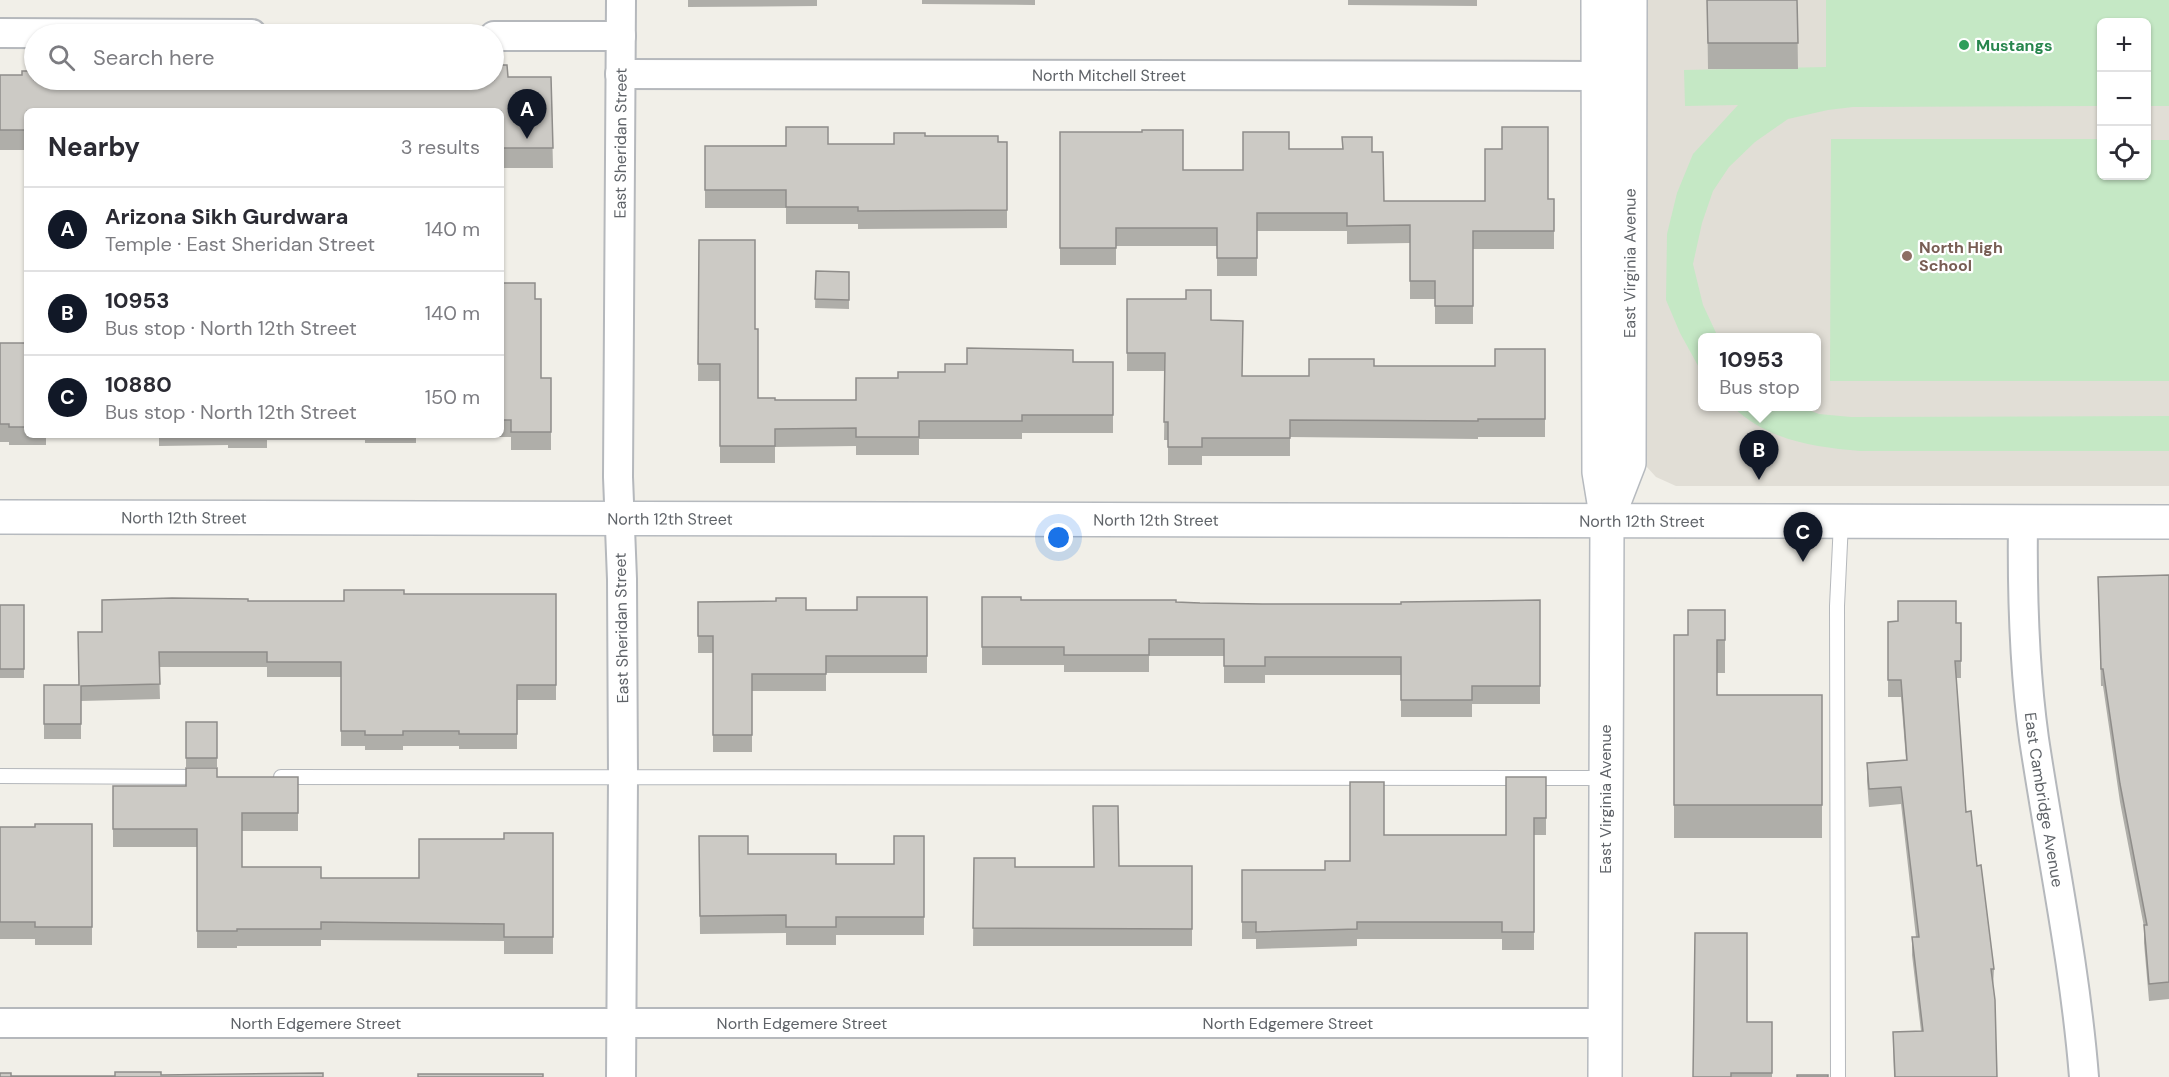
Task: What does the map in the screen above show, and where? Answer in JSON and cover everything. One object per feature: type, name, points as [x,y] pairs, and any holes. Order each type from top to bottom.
[{"type":"street","name":"East Sheridan Street","points":[[621,0],[618,477],[623,778],[621,1077]]},
{"type":"street","name":"East Virginia Avenue","points":[[1598,0],[1599,472],[1606,521],[1605,1077]]},
{"type":"street","name":"East Virginia Avenue","points":[[1606,521],[1629,463],[1630,0]]},
{"type":"street","points":[[0,33],[24,33]]},
{"type":"street","points":[[504,36],[621,36]]},
{"type":"street","name":"North Mitchell Street","points":[[620,74],[1598,76]]},
{"type":"street","name":"North 12th Street","points":[[0,517],[2169,522]]},
{"type":"street","name":"East Cambridge Avenue","points":[[2023,521],[2025,658],[2034,738],[2065,926],[2084,1077]]},
{"type":"street","name":"North Edgemere Street","points":[[0,1023],[1605,1023]]},
{"type":"lane","points":[[1838,1077],[1837,606],[1841,522]]},
{"type":"lane","points":[[0,776],[216,777]]},
{"type":"lane","points":[[263,777],[1605,778]]},
{"type":"shaded area","name":"North High School","points":[[1645,0],[2169,0],[2169,486],[1676,486],[1656,477],[1646,466]]},
{"type":"green space","points":[[1826,0],[2169,0],[2169,106],[2151,106],[2151,18],[2097,18],[2097,106],[1853,107],[1788,119],[1755,142],[1729,167],[1713,191],[1702,223],[1693,264],[1703,305],[1716,333],[1698,333],[1698,366],[1680,333],[1666,300],[1667,234],[1677,193],[1693,154],[1738,105],[1685,106],[1684,70],[1826,67]]},
{"type":"green space","points":[[1831,139],[2097,139],[2097,180],[2151,180],[2151,140],[2169,140],[2169,381],[1830,381]]},
{"type":"green space","points":[[1738,411],[1811,411],[1819,414],[1851,417],[2169,416],[2169,451],[1860,451],[1792,440],[1746,418]]},
{"type":"building","points":[[1707,0],[1797,0],[1798,43],[1708,43]]},
{"type":"building","points":[[504,65],[507,65],[508,77],[551,77],[553,148],[504,148],[504,108],[24,108],[24,130],[0,130],[0,75],[22,75],[24,71],[24,90],[504,90]]},
{"type":"building","points":[[786,127],[828,127],[828,144],[894,144],[894,133],[925,133],[925,136],[998,136],[998,142],[1007,142],[1007,210],[858,211],[858,207],[786,207],[786,190],[705,190],[705,146],[786,146]]},
{"type":"building","points":[[1502,127],[1548,127],[1548,199],[1554,199],[1554,231],[1473,231],[1473,306],[1435,306],[1435,281],[1410,281],[1410,225],[1347,226],[1347,213],[1257,213],[1257,258],[1217,258],[1217,228],[1116,228],[1116,248],[1060,248],[1060,132],[1183,130],[1183,170],[1243,170],[1243,132],[1289,132],[1289,149],[1343,149],[1342,137],[1372,137],[1372,152],[1383,152],[1384,201],[1485,201],[1485,149],[1502,149]]},
{"type":"building","points":[[699,240],[755,240],[758,398],[856,400],[856,378],[898,378],[898,372],[945,372],[945,364],[967,364],[967,348],[1073,350],[1073,362],[1113,362],[1113,415],[1022,415],[1022,421],[919,421],[919,437],[856,437],[856,428],[775,429],[775,446],[720,446],[720,364],[698,364]]},
{"type":"building","points":[[816,271],[849,272],[849,300],[815,299]]},
{"type":"building","points":[[504,283],[535,283],[535,299],[541,299],[541,378],[551,378],[551,432],[511,432],[511,420],[504,420]]},
{"type":"building","points":[[1186,290],[1211,290],[1211,320],[1243,321],[1242,376],[1309,376],[1309,359],[1374,359],[1374,366],[1495,366],[1495,349],[1545,349],[1545,419],[1290,420],[1290,438],[1202,438],[1202,447],[1168,447],[1168,422],[1164,422],[1165,353],[1127,353],[1127,299],[1186,299]]},
{"type":"building","points":[[0,343],[24,343],[24,427],[9,427],[9,424],[0,424]]},
{"type":"building","points":[[2169,575],[2169,982],[2149,984],[2144,925],[2147,925],[2120,784],[2103,669],[2101,669],[2098,577]]},
{"type":"building","points":[[344,590],[404,590],[404,594],[556,594],[556,685],[517,685],[517,734],[403,731],[403,735],[365,735],[365,731],[341,731],[341,662],[267,662],[267,652],[159,652],[160,684],[81,686],[81,724],[44,724],[44,685],[79,685],[78,632],[102,632],[102,600],[172,598],[344,601]]},
{"type":"building","points":[[857,597],[927,597],[927,656],[826,656],[826,674],[752,674],[752,735],[713,735],[713,636],[698,636],[698,602],[776,601],[776,598],[806,598],[806,610],[857,610]]},
{"type":"building","points":[[982,597],[1021,597],[1021,600],[1176,600],[1176,602],[1262,604],[1401,604],[1401,602],[1540,600],[1540,686],[1472,686],[1472,700],[1401,700],[1401,657],[1265,657],[1265,666],[1224,666],[1224,639],[1149,639],[1149,655],[1064,655],[1064,647],[982,647]]},
{"type":"building","points":[[1898,601],[1956,601],[1956,623],[1961,623],[1961,661],[1955,661],[1966,812],[1971,811],[1977,866],[1981,865],[1994,969],[1991,969],[1995,1000],[1997,1077],[1895,1077],[1893,1032],[1923,1031],[1912,937],[1919,937],[1901,787],[1869,789],[1867,763],[1907,760],[1901,680],[1888,680],[1888,622],[1898,621]]},
{"type":"building","points":[[0,605],[24,605],[24,669],[0,669]]},
{"type":"building","points":[[1688,610],[1725,610],[1725,640],[1717,640],[1717,695],[1822,695],[1822,805],[1674,805],[1674,635],[1688,635]]},
{"type":"building","points":[[186,722],[217,722],[217,758],[186,758]]},
{"type":"building","points":[[186,768],[217,768],[217,777],[298,777],[298,813],[242,813],[242,867],[321,867],[321,878],[419,878],[419,839],[504,839],[504,833],[553,833],[553,937],[504,937],[504,924],[321,922],[321,929],[197,931],[197,829],[113,829],[113,786],[186,786]]},
{"type":"building","points":[[1506,777],[1546,777],[1546,818],[1534,818],[1534,932],[1502,932],[1502,922],[1357,922],[1357,929],[1256,932],[1256,922],[1242,922],[1242,870],[1325,870],[1325,861],[1350,861],[1350,782],[1384,782],[1384,835],[1506,835]]},
{"type":"building","points":[[1093,806],[1118,806],[1119,866],[1192,866],[1192,929],[973,928],[974,858],[1015,858],[1015,867],[1094,867]]},
{"type":"building","points":[[35,824],[92,824],[92,927],[35,927],[35,922],[0,922],[0,827],[35,827]]},
{"type":"building","points":[[699,836],[748,836],[748,854],[836,854],[836,864],[894,864],[894,836],[924,836],[924,917],[836,917],[836,927],[786,927],[786,915],[700,916]]},
{"type":"building","points":[[1695,933],[1747,933],[1747,1022],[1772,1022],[1772,1073],[1731,1073],[1731,1077],[1693,1077]]},
{"type":"building","points":[[115,1072],[161,1072],[161,1075],[323,1073],[323,1077],[0,1077],[0,1073],[11,1073],[11,1076],[115,1076]]},
{"type":"building","points":[[418,1074],[543,1074],[543,1077],[418,1077]]},
{"type":"building","points":[[1797,1075],[1828,1075],[1828,1077],[1797,1077]]},
{"type":"place","name":"Mustangs","points":[[1964,45]]},
{"type":"place","name":"Arizona Sikh Gurdwara","points":[[527,139]]},
{"type":"place","name":"North High School","points":[[1907,256]]},
{"type":"place","name":"10953","points":[[1759,480]]},
{"type":"place","name":"10880","points":[[1803,562]]}]
